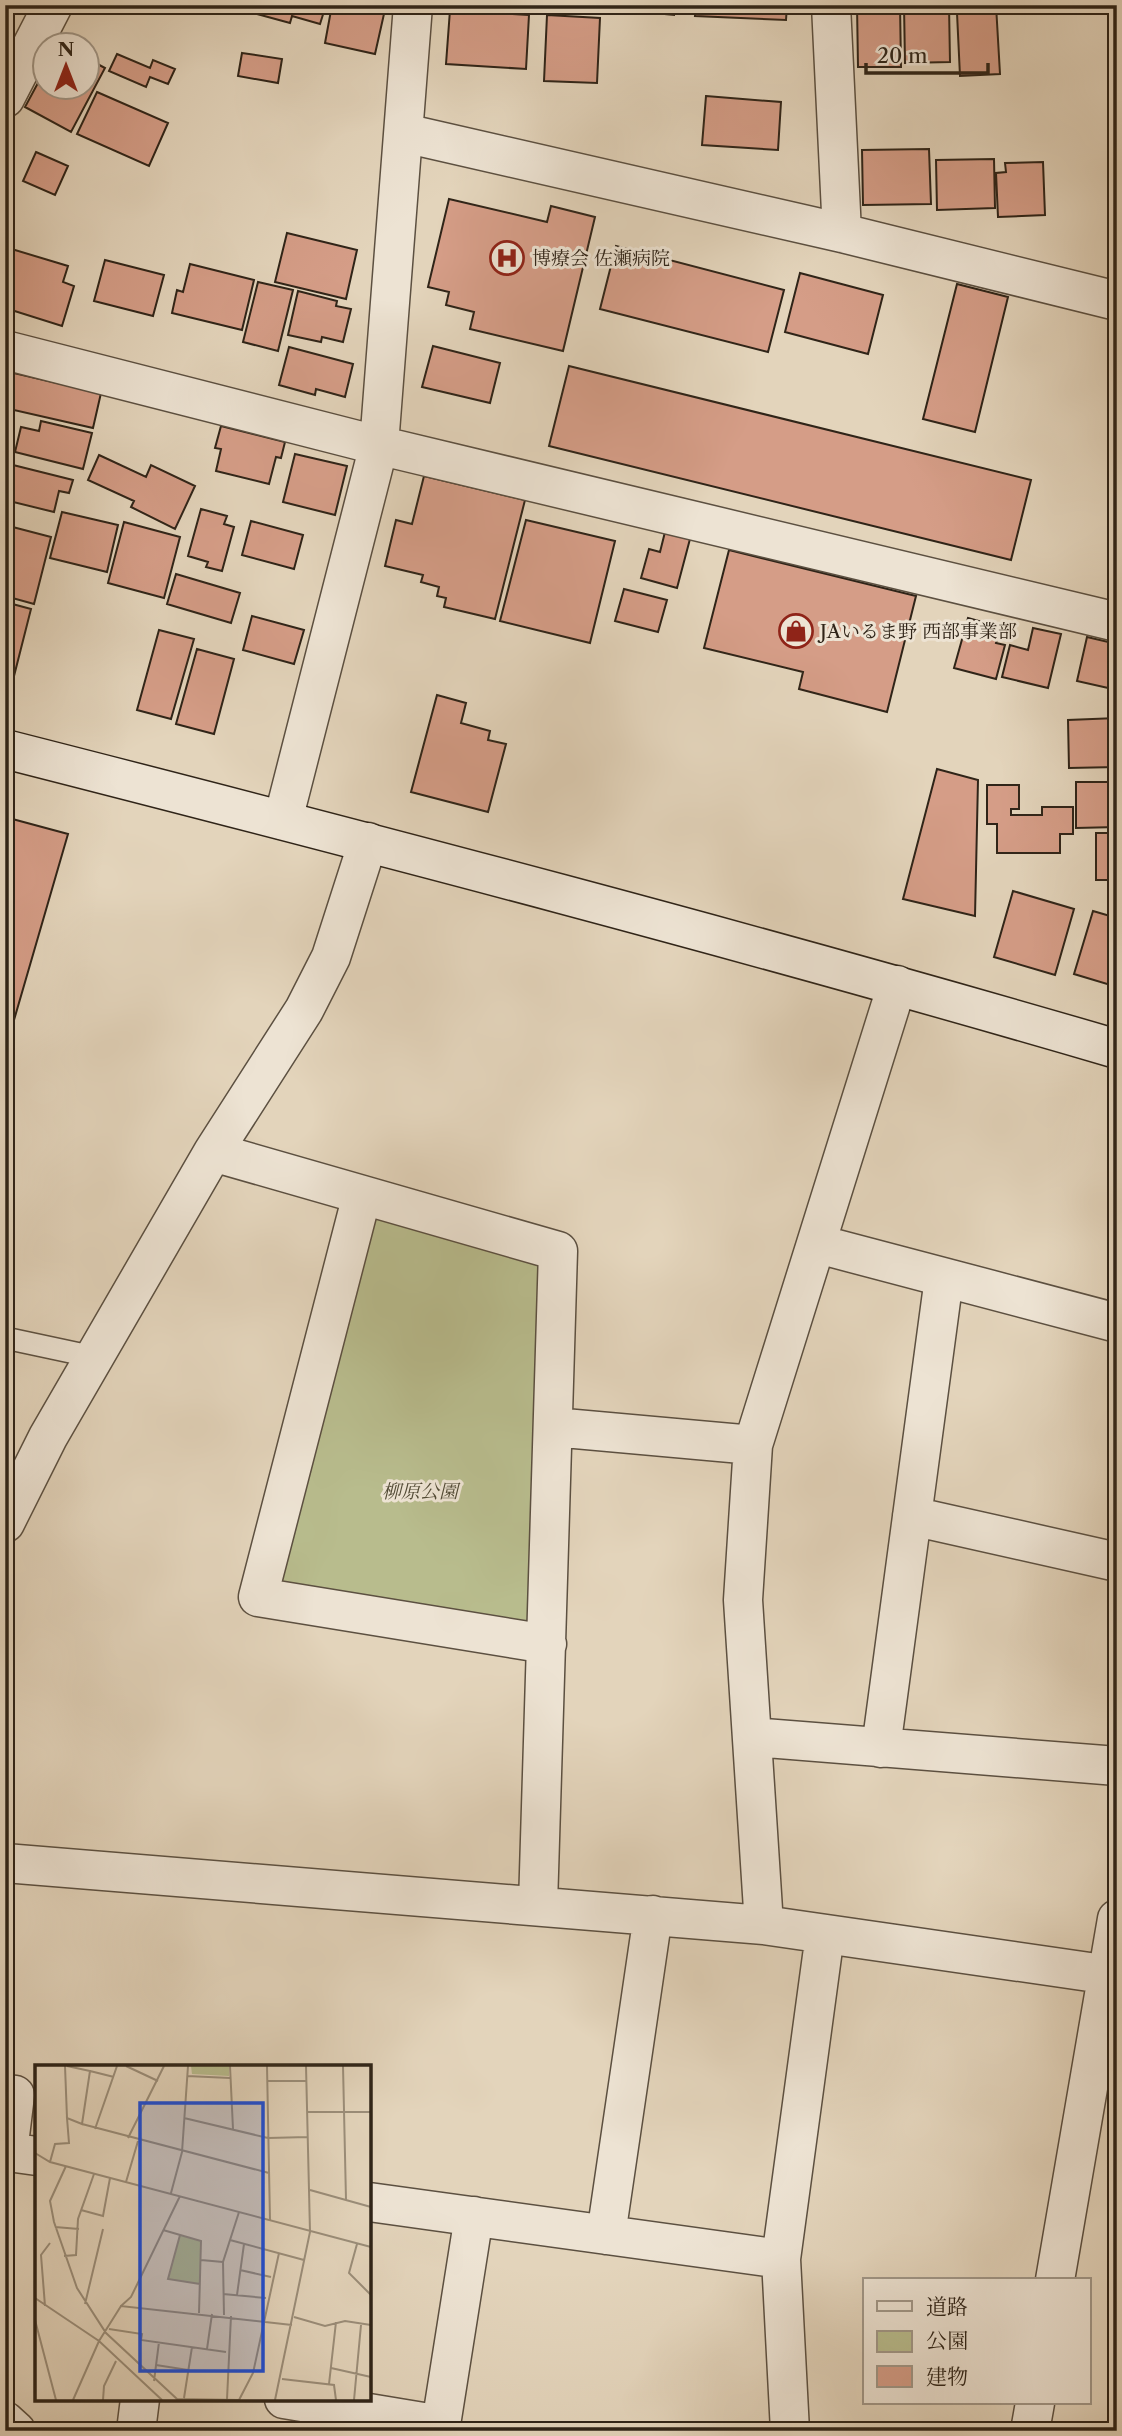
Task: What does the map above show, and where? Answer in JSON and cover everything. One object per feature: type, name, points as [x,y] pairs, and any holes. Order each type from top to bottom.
[{"type":"street","points":[[5,98],[53,5]]},
{"type":"street","points":[[283,820],[379,445],[413,5]]},
{"type":"street","points":[[831,5],[842,233]]},
{"type":"street","points":[[404,133],[842,233],[1117,301]]},
{"type":"street","points":[[5,350],[379,445],[1117,622]]},
{"type":"street","points":[[5,750],[368,842],[897,985],[1117,1049]]},
{"type":"street","points":[[5,1523],[48,1437],[212,1152],[304,1010],[331,957],[368,842]]},
{"type":"street","points":[[764,1925],[743,1600],[753,1445],[897,985]]},
{"type":"street","points":[[212,1152],[558,1251],[538,1905]]},
{"type":"street","points":[[362,1195],[258,1597],[547,1644]]},
{"type":"street","points":[[818,1244],[1117,1323]]},
{"type":"street","points":[[881,1748],[944,1278]]},
{"type":"street","points":[[553,1427],[753,1445]]},
{"type":"street","points":[[912,1516],[1117,1562]]},
{"type":"street","points":[[752,1737],[1117,1766]]},
{"type":"street","points":[[5,1863],[764,1925],[1112,1976]]},
{"type":"street","points":[[606,2235],[653,1915]]},
{"type":"street","points":[[1055,2278],[1112,1976],[1117,1919]]},
{"type":"street","points":[[790,2431],[781,2259],[825,1934]]},
{"type":"street","points":[[5,2094],[15,2095],[8,2152],[35,2156]]},
{"type":"street","points":[[371,2202],[781,2259]]},
{"type":"street","points":[[295,2401],[440,2428],[474,2216]]},
{"type":"street","points":[[136,2431],[140,2401]]},
{"type":"street","points":[[1030,2431],[1035,2404]]},
{"type":"street","points":[[5,2421],[16,2431]]},
{"type":"lane","points":[[5,1338],[94,1357]]},
{"type":"green space","name":"柳原公園","points":[[362,1195],[558,1251],[547,1644],[258,1597]]},
{"type":"building","points":[[259,5],[326,5],[320,24],[292,16],[290,23],[257,14]]},
{"type":"building","points":[[332,5],[386,5],[375,54],[325,43]]},
{"type":"building","points":[[567,5],[674,5],[674,15]]},
{"type":"building","points":[[696,5],[787,5],[786,20],[695,16]]},
{"type":"building","points":[[857,5],[900,5],[901,67],[858,67]]},
{"type":"building","points":[[904,5],[949,5],[950,62],[905,63]]},
{"type":"building","points":[[965,5],[996,5],[1000,74],[960,76],[957,13],[965,13]]},
{"type":"building","points":[[450,10],[529,15],[526,69],[446,64]]},
{"type":"building","points":[[547,15],[600,18],[597,83],[544,81]]},
{"type":"building","points":[[242,53],[282,59],[278,83],[238,76]]},
{"type":"building","points":[[117,54],[150,68],[153,60],[175,69],[168,84],[150,77],[146,87],[109,71]]},
{"type":"building","points":[[32,94],[32,102],[87,102],[71,132],[25,107]]},
{"type":"building","points":[[102,94],[168,123],[149,166],[77,134],[92,102],[102,102]]},
{"type":"building","points":[[706,96],[781,102],[778,150],[702,145]]},
{"type":"building","points":[[929,149],[931,204],[863,205],[862,150]]},
{"type":"building","points":[[36,152],[68,166],[55,195],[23,181]]},
{"type":"building","points":[[994,159],[995,208],[937,210],[936,160]]},
{"type":"building","points":[[1043,162],[1045,215],[998,217],[996,173],[1006,172],[1005,163]]},
{"type":"building","points":[[449,199],[547,222],[551,206],[595,217],[563,351],[470,329],[474,312],[446,305],[449,292],[428,287]]},
{"type":"building","points":[[287,233],[357,250],[346,299],[275,282]]},
{"type":"building","points":[[616,246],[784,290],[768,352],[600,309]]},
{"type":"building","points":[[5,247],[68,266],[63,282],[74,286],[62,326],[5,308]]},
{"type":"building","points":[[105,260],[164,275],[153,316],[94,301]]},
{"type":"building","points":[[190,264],[254,280],[242,330],[172,313],[177,290],[183,292]]},
{"type":"building","points":[[800,273],[883,295],[868,354],[785,332]]},
{"type":"building","points":[[258,282],[293,290],[278,351],[243,342]]},
{"type":"building","points":[[957,284],[1008,297],[975,432],[923,419]]},
{"type":"building","points":[[298,291],[337,301],[336,306],[351,309],[343,342],[322,337],[321,342],[288,335]]},
{"type":"building","points":[[433,346],[500,363],[490,403],[422,387]]},
{"type":"building","points":[[289,347],[353,364],[345,397],[316,389],[315,395],[279,385]]},
{"type":"building","points":[[569,366],[1031,480],[1011,560],[549,446]]},
{"type":"building","points":[[5,371],[101,393],[93,428],[5,408]]},
{"type":"building","points":[[41,421],[92,433],[83,469],[15,452],[21,427],[39,431]]},
{"type":"building","points":[[221,426],[285,442],[281,458],[276,457],[269,484],[216,471],[221,449],[215,448]]},
{"type":"building","points":[[295,454],[347,466],[335,515],[283,502]]},
{"type":"building","points":[[99,455],[146,477],[151,465],[195,486],[175,529],[131,507],[134,501],[88,480]]},
{"type":"building","points":[[5,463],[73,480],[69,493],[59,491],[54,512],[5,500]]},
{"type":"building","points":[[424,476],[525,500],[495,619],[444,607],[446,598],[437,596],[439,587],[421,582],[423,575],[385,566],[396,520],[412,524]]},
{"type":"building","points":[[201,509],[227,516],[224,524],[234,527],[222,571],[206,567],[208,562],[188,556]]},
{"type":"building","points":[[62,512],[118,525],[107,572],[50,558]]},
{"type":"building","points":[[526,520],[615,541],[590,643],[500,621]]},
{"type":"building","points":[[251,521],[303,535],[294,569],[242,555]]},
{"type":"building","points":[[124,522],[180,537],[164,598],[108,583]]},
{"type":"building","points":[[5,525],[51,537],[34,604],[5,596]]},
{"type":"building","points":[[665,532],[690,539],[677,588],[641,578],[649,549],[660,552]]},
{"type":"building","points":[[729,550],[916,596],[887,712],[799,689],[803,672],[704,648]]},
{"type":"building","points":[[176,574],[240,593],[231,623],[167,604]]},
{"type":"building","points":[[624,589],[667,600],[658,632],[615,621]]},
{"type":"building","points":[[5,602],[31,609],[14,676],[5,674]]},
{"type":"building","points":[[252,616],[304,630],[294,664],[243,650]]},
{"type":"building","points":[[968,618],[1000,627],[996,643],[1005,645],[996,679],[954,668]]},
{"type":"building","points":[[1033,628],[1061,634],[1048,688],[1002,677],[1010,645],[1028,650]]},
{"type":"building","points":[[159,630],[194,639],[171,719],[137,710]]},
{"type":"building","points":[[1087,637],[1117,644],[1117,690],[1077,681]]},
{"type":"building","points":[[197,649],[234,659],[214,734],[176,724]]},
{"type":"building","points":[[437,695],[466,703],[461,723],[490,731],[488,740],[506,744],[488,812],[411,792]]},
{"type":"building","points":[[1117,718],[1117,767],[1069,768],[1068,720]]},
{"type":"building","points":[[937,769],[978,780],[975,916],[903,899]]},
{"type":"building","points":[[1076,782],[1117,782],[1117,827],[1076,828]]},
{"type":"building","points":[[987,785],[1019,785],[1019,809],[1011,809],[1011,815],[1042,815],[1042,807],[1073,807],[1073,834],[1060,834],[1060,853],[997,853],[997,824],[987,824]]},
{"type":"building","points":[[5,817],[68,834],[5,1051]]},
{"type":"building","points":[[1096,833],[1117,833],[1117,880],[1096,880]]},
{"type":"building","points":[[1013,891],[1074,909],[1055,975],[994,957]]},
{"type":"building","points":[[1093,911],[1117,918],[1117,987],[1074,974]]},
{"type":"place","name":"博療会 佐瀬病院","points":[[507,258]]},
{"type":"place","name":"JAいるま野 西部事業部","points":[[796,631]]}]
